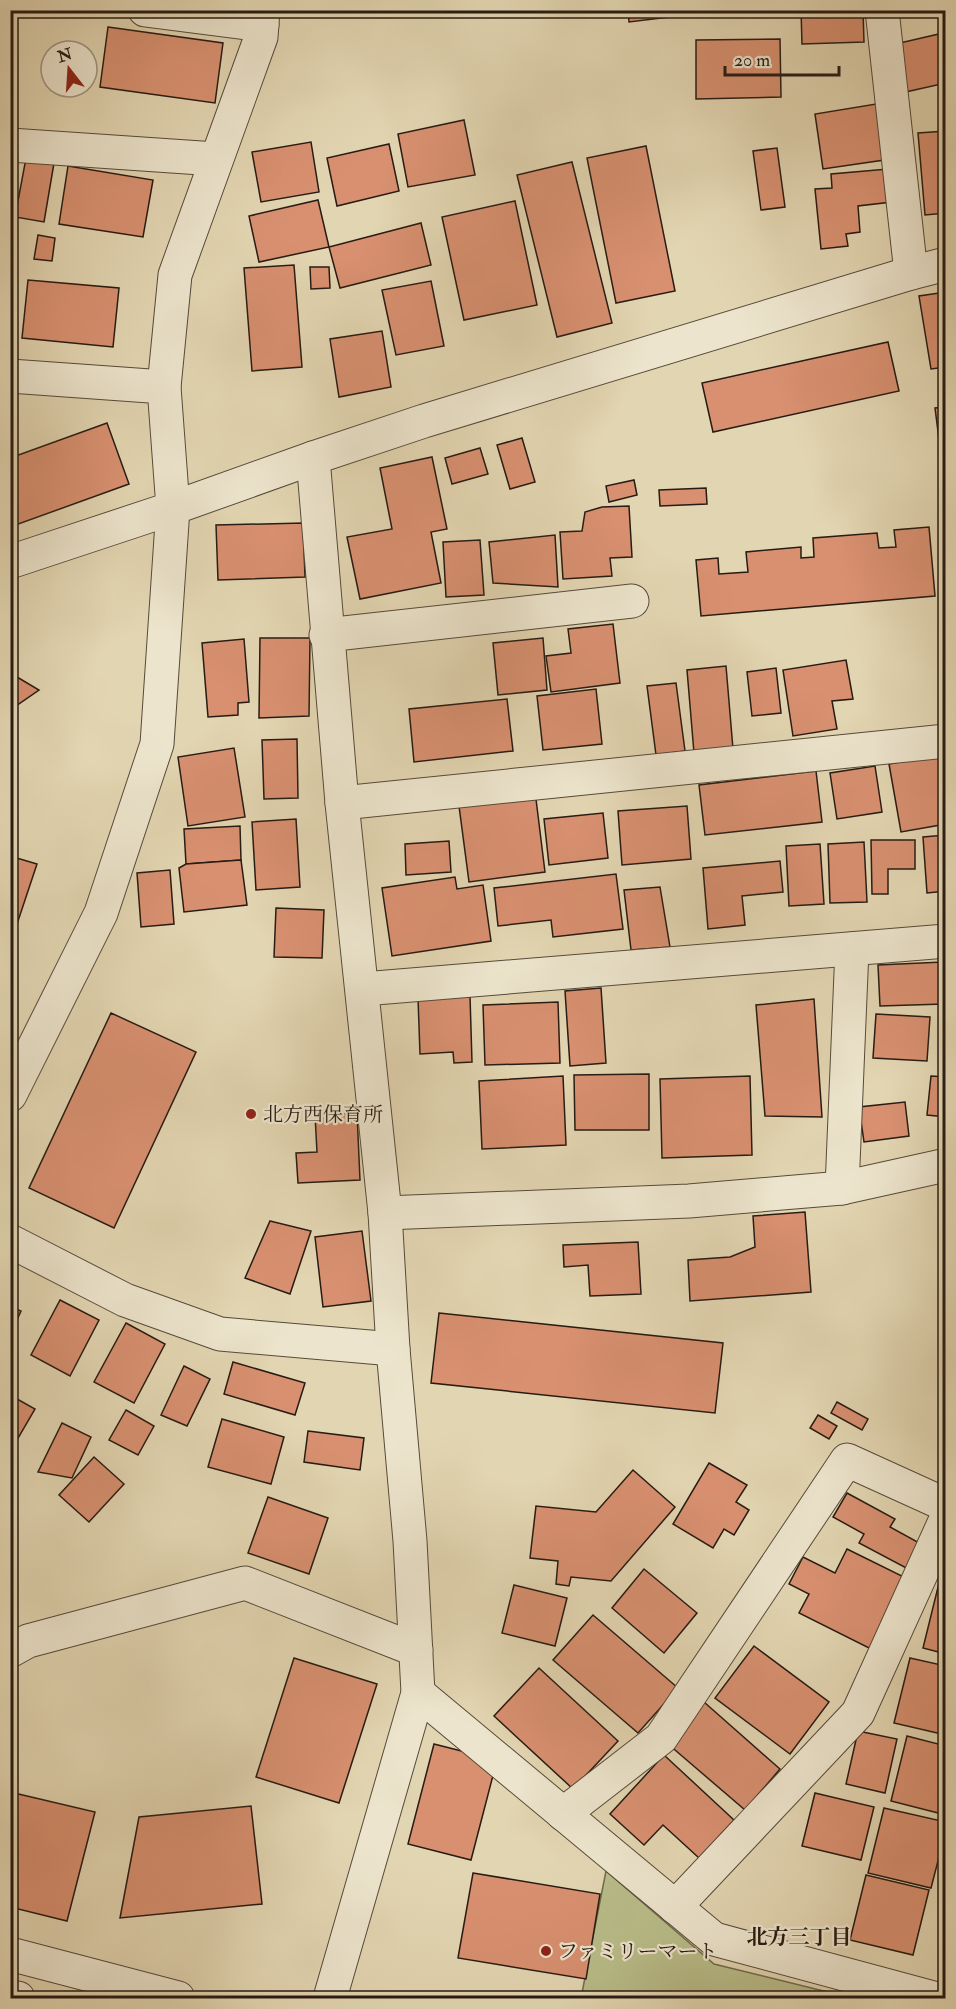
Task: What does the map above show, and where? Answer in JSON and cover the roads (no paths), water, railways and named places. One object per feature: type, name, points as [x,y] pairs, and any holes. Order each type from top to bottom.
[{"type":"street","points":[[10,1095],[101,913],[157,744],[173,508],[164,387],[175,275],[261,38],[263,18],[145,10]]},
{"type":"street","points":[[882,10],[911,273]]},
{"type":"street","points":[[10,144],[216,159]]},
{"type":"street","points":[[10,562],[424,421],[945,264]]},
{"type":"street","points":[[10,376],[164,387]]},
{"type":"street","points":[[313,458],[342,803],[385,1214],[393,1349],[410,1541],[418,1694],[330,1998]]},
{"type":"street","points":[[327,635],[632,601]]},
{"type":"street","points":[[342,803],[945,741]]},
{"type":"street","points":[[363,989],[945,941]]},
{"type":"street","points":[[842,1188],[852,949]]},
{"type":"street","points":[[385,1214],[689,1201],[842,1188],[945,1165]]},
{"type":"street","points":[[10,1241],[125,1300],[220,1334],[393,1349]]},
{"type":"street","points":[[564,1814],[661,1738],[847,1460],[945,1505]]},
{"type":"street","points":[[675,1907],[858,1713],[945,1519]]},
{"type":"street","points":[[10,1651],[28,1641],[245,1583],[416,1650]]},
{"type":"street","points":[[418,1694],[714,1939],[933,1998]]},
{"type":"street","points":[[10,1954],[178,1998]]},
{"type":"street","points":[[10,1997],[18,1998]]},
{"type":"place","name":"北方西保育所","points":[[251,1114]]},
{"type":"place","name":"ファミリーマート","points":[[546,1951]]},
{"type":"district","name":"北方三丁目","points":[[799,1937]]}]
